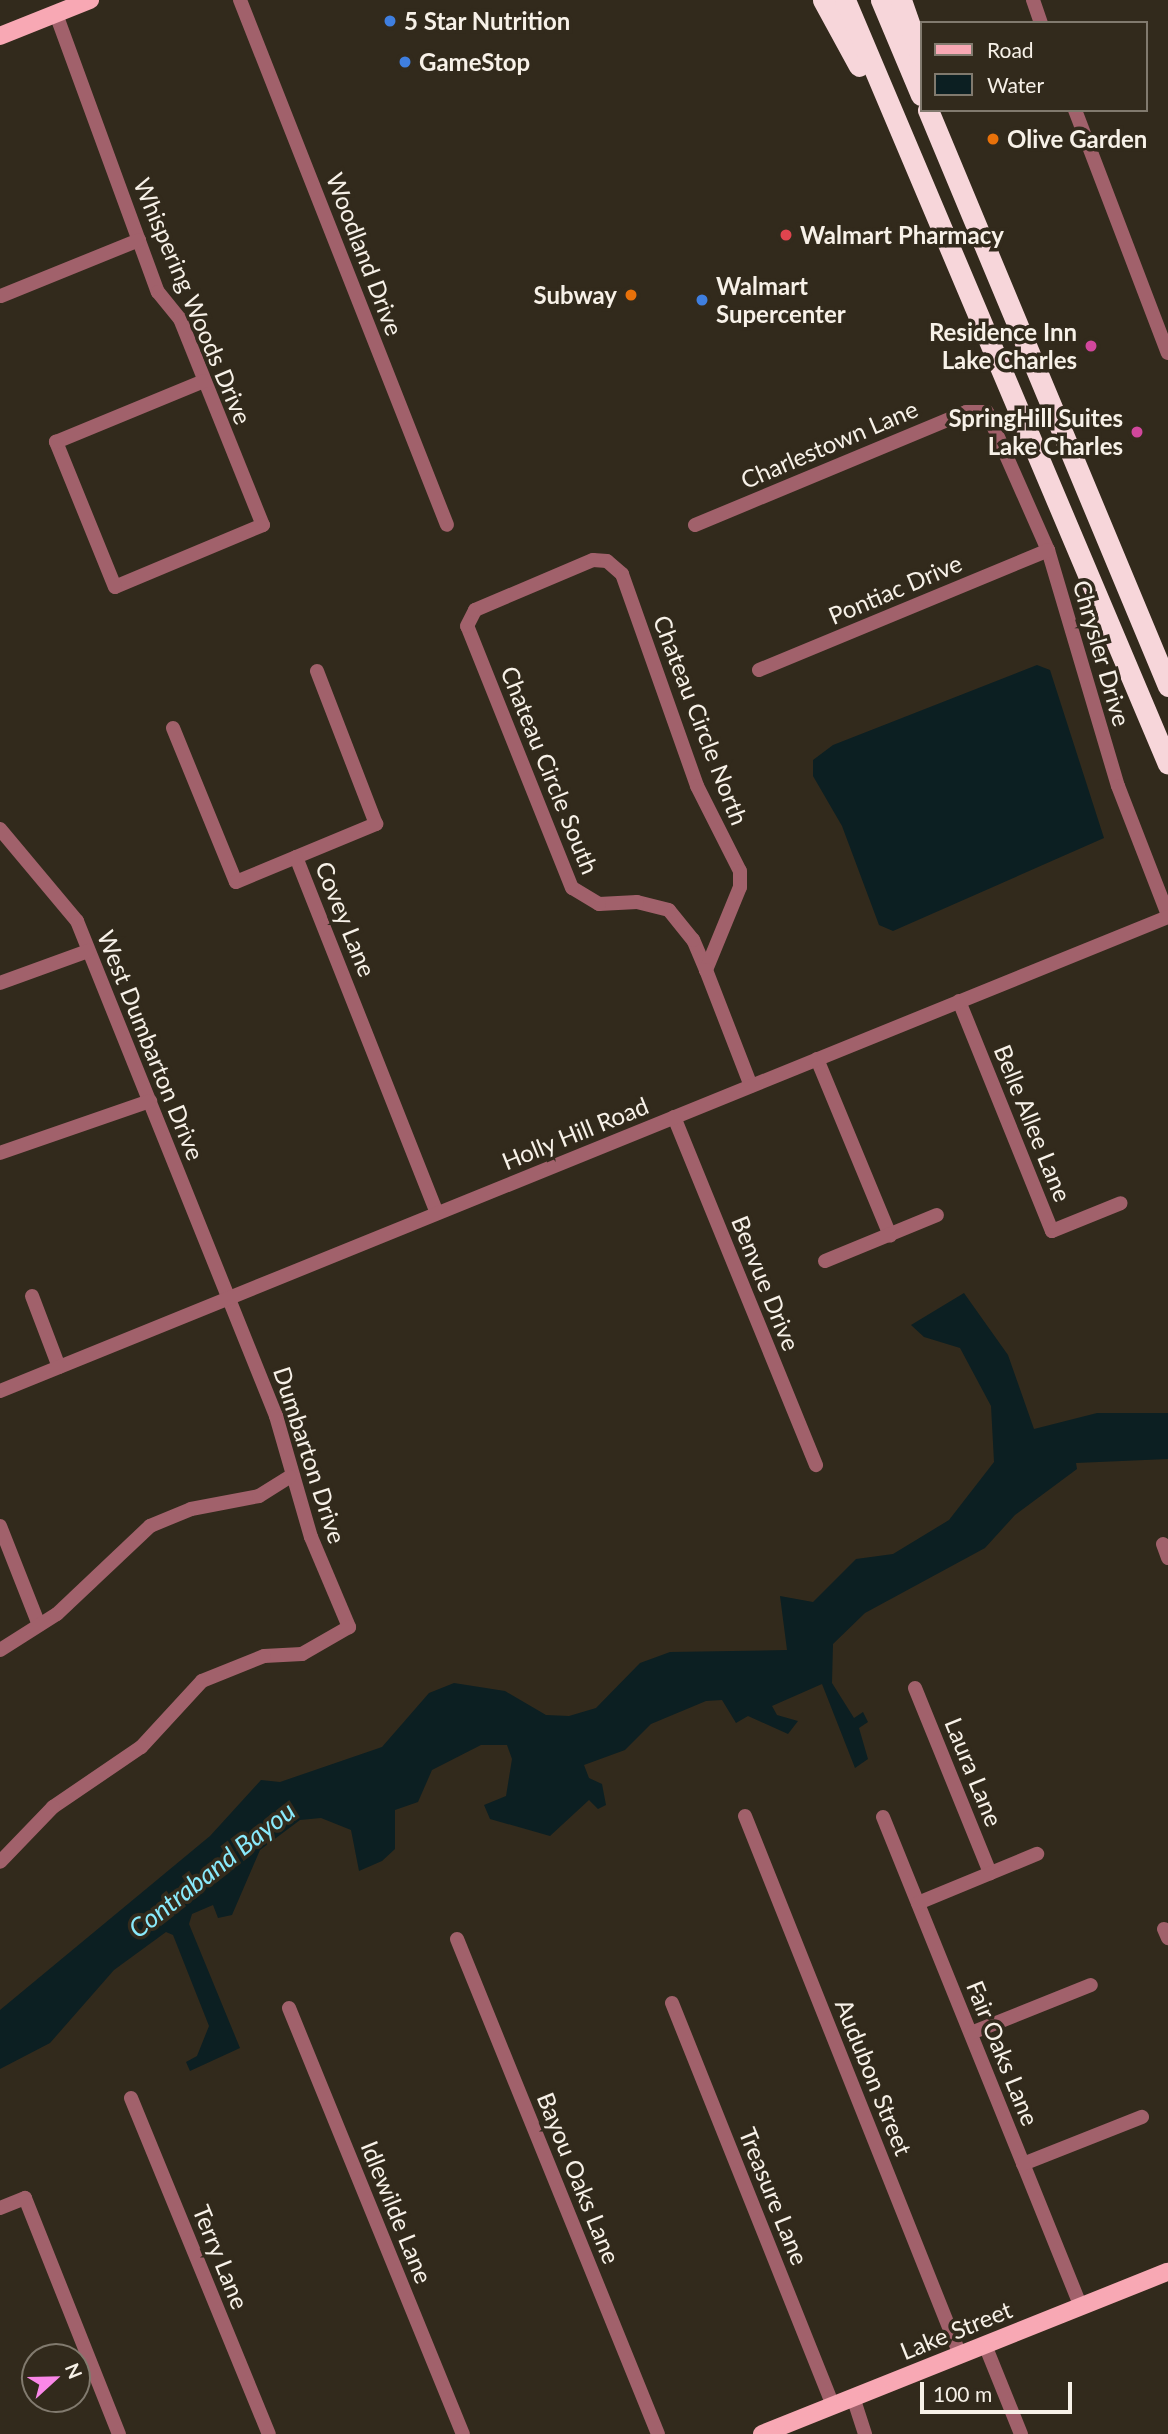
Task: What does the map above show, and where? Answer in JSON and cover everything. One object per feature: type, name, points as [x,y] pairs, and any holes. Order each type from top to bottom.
[{"type":"highway","points":[[823,0],[915,167]]},
{"type":"highway","points":[[845,0],[1168,764]]},
{"type":"highway","points":[[881,0],[920,93]]},
{"type":"highway","points":[[901,0],[920,54]]},
{"type":"highway","points":[[929,112],[1168,686]]},
{"type":"highway","points":[[941,112],[1003,287]]},
{"type":"main road","points":[[0,36],[61,8],[90,0]]},
{"type":"main road","name":"Lake Street","points":[[767,2433],[1168,2272]]},
{"type":"street","name":"Woodland Drive","points":[[240,0],[447,525]]},
{"type":"street","points":[[1033,0],[1040,21]]},
{"type":"street","name":"Whispering Woods Drive","points":[[61,8],[139,240],[204,381],[263,525],[115,587],[56,442],[204,381]]},
{"type":"street","points":[[1076,112],[1168,354]]},
{"type":"street","points":[[1,296],[139,240]]},
{"type":"street","name":"Charlestown Lane","points":[[695,525],[982,410]]},
{"type":"street","name":"Chrysler Drive","points":[[982,410],[996,423],[1048,550],[1118,786],[1168,916]]},
{"type":"street","name":"Pontiac Drive","points":[[759,670],[1048,550]]},
{"type":"street","name":"Chateau Circle North","points":[[538,587],[593,560],[607,561],[622,574],[697,786],[740,871],[740,887],[706,970]]},
{"type":"street","name":"Chateau Circle South","points":[[538,587],[475,610],[467,626],[565,875],[589,901],[648,902],[669,910],[694,940],[706,970]]},
{"type":"street","points":[[296,857],[376,824],[317,671]]},
{"type":"street","name":"Covey Lane","points":[[173,728],[236,882],[296,857],[438,1213]]},
{"type":"street","name":"West Dumbarton Drive","points":[[0,829],[61,896],[88,951],[228,1298]]},
{"type":"street","name":"Holly Hill Road","points":[[0,1391],[1168,916]]},
{"type":"street","points":[[0,983],[88,951]]},
{"type":"street","points":[[706,970],[751,1086]]},
{"type":"street","name":"Belle Allee Lane","points":[[959,1001],[1052,1231],[1121,1203]]},
{"type":"street","points":[[817,1059],[890,1235]]},
{"type":"street","points":[[0,1153],[149,1101]]},
{"type":"street","name":"Benvue Drive","points":[[674,1117],[816,1465]]},
{"type":"street","points":[[825,1261],[937,1215]]},
{"type":"street","points":[[32,1296],[60,1367]]},
{"type":"street","name":"Dumbarton Drive","points":[[0,1862],[38,1819],[141,1746],[202,1681],[264,1657],[302,1654],[348,1627],[290,1476],[276,1416],[228,1298]]},
{"type":"street","points":[[0,1650],[39,1625],[150,1527],[191,1509],[259,1496],[290,1476]]},
{"type":"street","points":[[0,1526],[39,1625]]},
{"type":"street","name":"Laura Lane","points":[[915,1688],[990,1873]]},
{"type":"street","name":"Audubon Street","points":[[744,1816],[960,2355]]},
{"type":"street","name":"Fair Oaks Lane","points":[[883,1817],[1082,2307]]},
{"type":"street","points":[[918,1903],[1037,1854]]},
{"type":"street","name":"Bayou Oaks Lane","points":[[457,1939],[658,2434]]},
{"type":"street","points":[[971,2033],[1091,1985]]},
{"type":"street","name":"Treasure Lane","points":[[672,2004],[833,2405]]},
{"type":"street","name":"Idlewilde Lane","points":[[289,2008],[463,2434]]},
{"type":"street","name":"Terry Lane","points":[[131,2098],[269,2434]]},
{"type":"street","points":[[1023,2164],[1142,2117]]},
{"type":"street","points":[[0,2208],[24,2199],[119,2434]]},
{"type":"street","points":[[985,2345],[1021,2434]]},
{"type":"street","points":[[853,2397],[865,2434]]},
{"type":"water","points":[[1037,665],[1050,670],[1104,838],[893,931],[879,925],[842,826],[813,776],[813,760],[833,745]]},
{"type":"water","name":"Contraband Bayou","points":[[964,1293],[1008,1355],[1034,1429],[1097,1413],[1168,1413],[1168,1459],[1076,1463],[1077,1469],[1015,1515],[985,1548],[865,1613],[833,1644],[832,1683],[854,1718],[863,1712],[868,1722],[859,1728],[868,1759],[855,1768],[822,1684],[772,1706],[777,1715],[798,1721],[788,1734],[748,1716],[736,1723],[722,1700],[706,1701],[651,1724],[625,1750],[584,1765],[589,1778],[602,1784],[606,1805],[598,1809],[589,1800],[550,1836],[490,1819],[484,1805],[506,1796],[512,1759],[507,1745],[481,1745],[432,1770],[418,1802],[395,1810],[395,1849],[382,1861],[359,1871],[351,1830],[321,1818],[300,1820],[260,1850],[232,1915],[218,1918],[213,1905],[192,1914],[189,1924],[240,2048],[190,2071],[186,2062],[197,2056],[209,2026],[173,1935],[166,1932],[114,1970],[50,2043],[0,2069],[0,2010],[210,1836],[261,1780],[280,1782],[382,1747],[429,1693],[454,1683],[505,1691],[546,1715],[569,1716],[596,1708],[640,1663],[670,1652],[787,1650],[780,1596],[813,1602],[856,1559],[893,1554],[949,1520],[994,1462],[991,1406],[960,1348],[924,1337],[911,1325]]},
{"type":"place","name":"5 Star Nutrition","points":[[390,21]]},
{"type":"place","name":"GameStop","points":[[405,62]]},
{"type":"place","name":"Olive Garden","points":[[993,139]]},
{"type":"place","name":"Walmart Pharmacy","points":[[786,235]]},
{"type":"place","name":"Subway","points":[[631,295]]},
{"type":"place","name":"Walmart Supercenter","points":[[702,300]]},
{"type":"place","name":"Residence Inn Lake Charles","points":[[1091,346]]},
{"type":"place","name":"SpringHill Suites Lake Charles","points":[[1137,432]]}]
